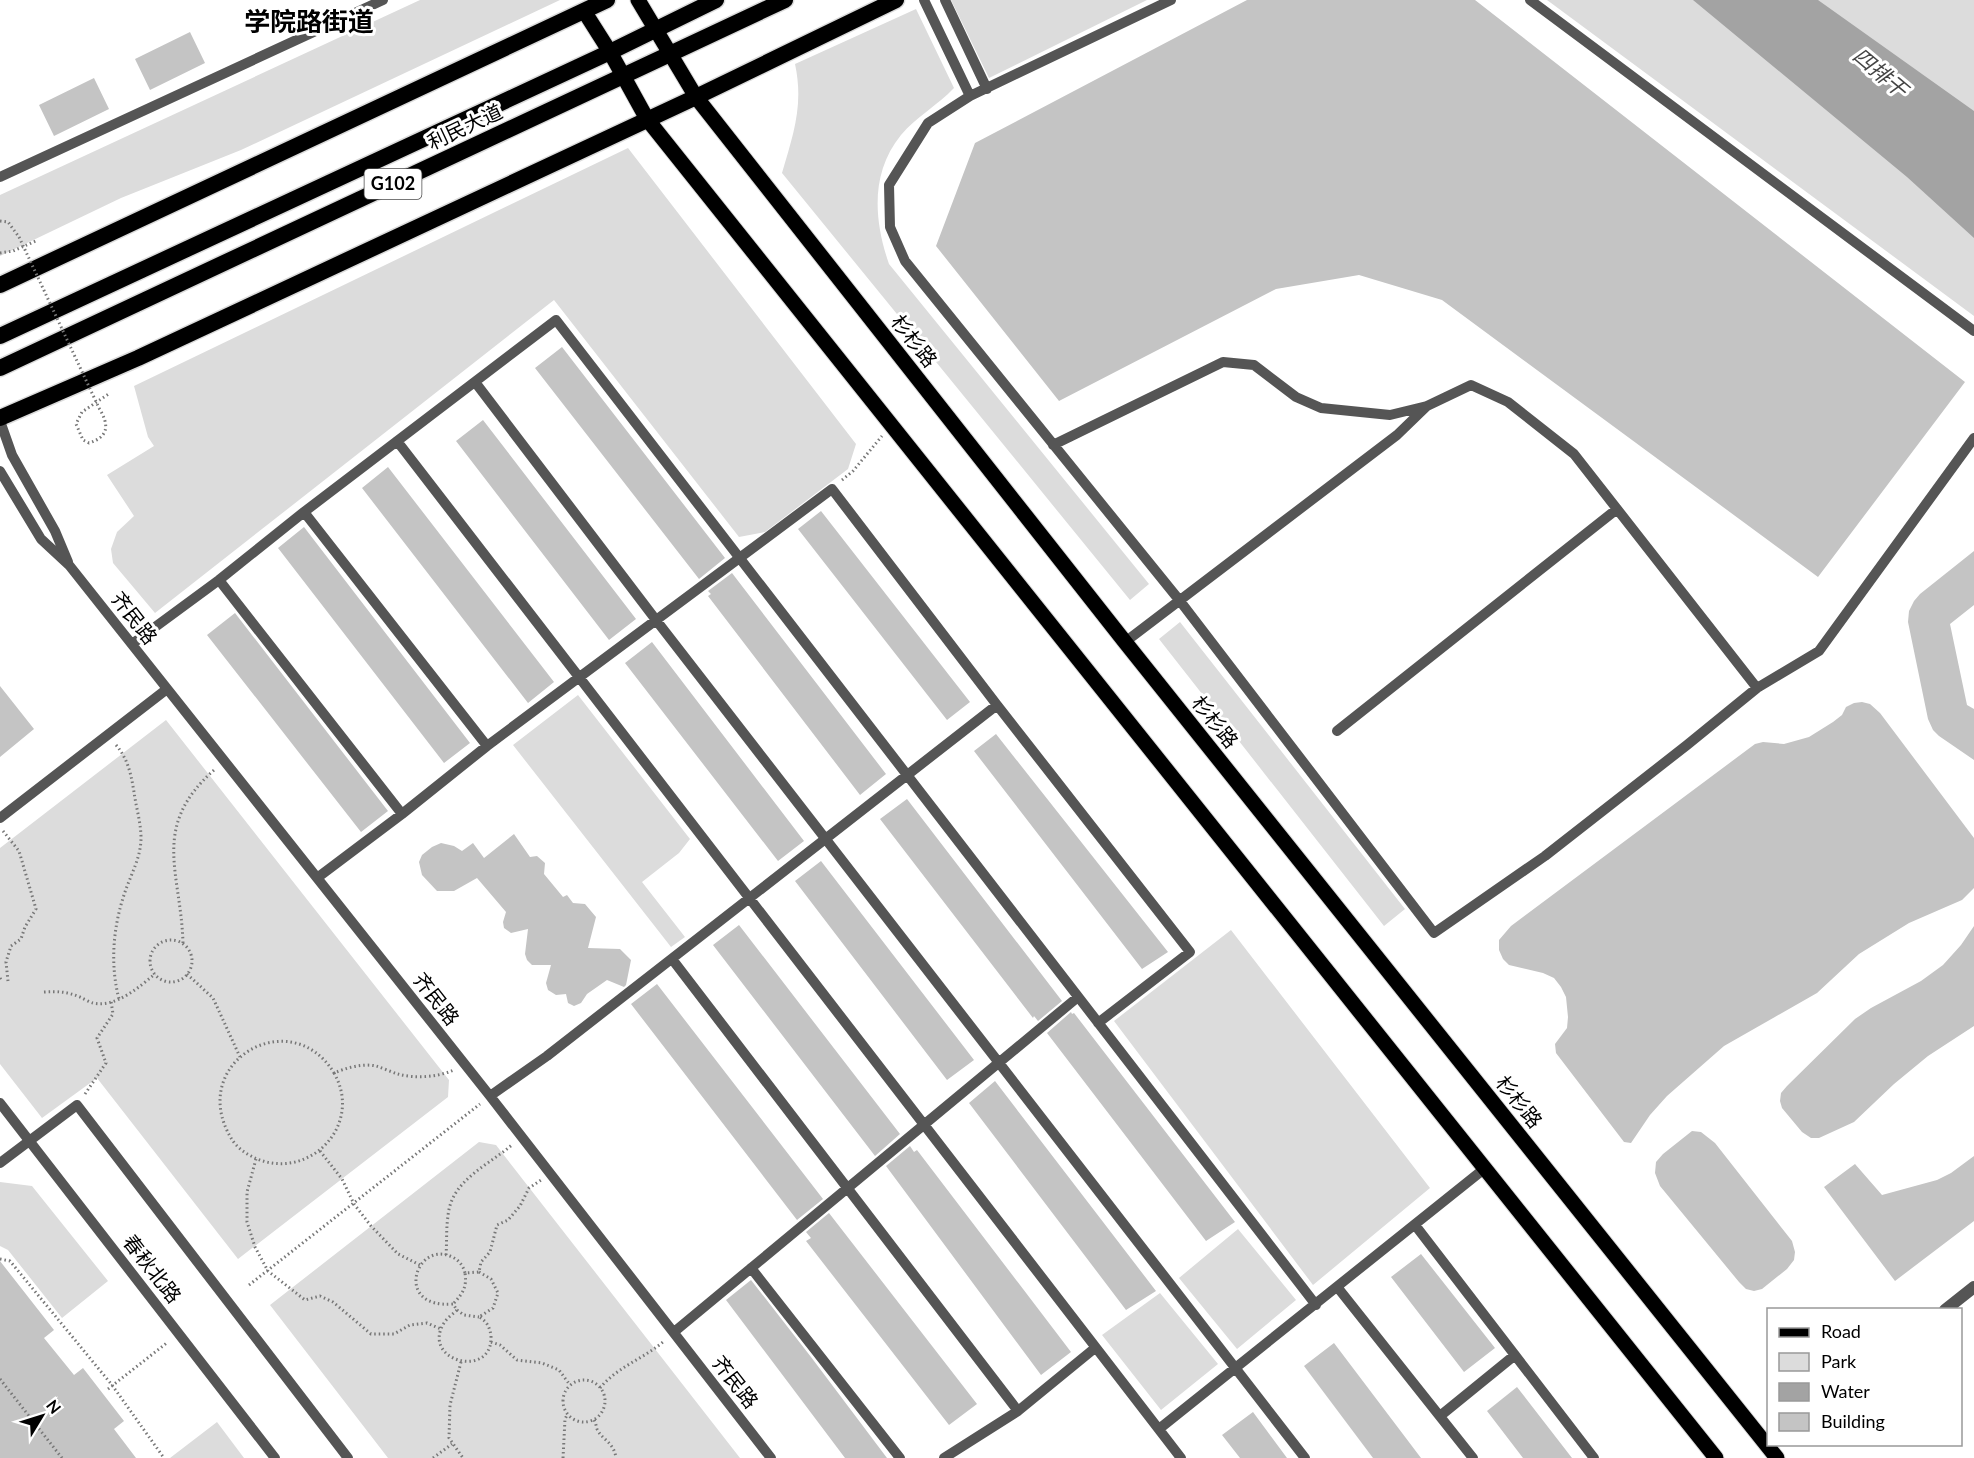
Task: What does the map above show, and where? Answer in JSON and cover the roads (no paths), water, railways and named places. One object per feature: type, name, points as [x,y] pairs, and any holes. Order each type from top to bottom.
[{"type":"highway","points":[[0,285],[607,0]]},
{"type":"highway","name":"利民大道","points":[[0,336],[657,30],[716,0]]},
{"type":"highway","name":"利民大道","points":[[0,368],[785,0]]},
{"type":"highway","points":[[0,419],[138,358],[696,97],[897,0]]},
{"type":"main road","name":"杉杉路","points":[[638,0],[696,97],[1125,642],[1767,1444]]},
{"type":"main road","points":[[584,11],[647,119],[1716,1458]]},
{"type":"street","points":[[1948,1308],[1974,1287]]},
{"type":"lane","points":[[0,177],[383,0]]},
{"type":"lane","points":[[924,0],[970,96]]},
{"type":"lane","points":[[945,0],[987,89]]},
{"type":"lane","points":[[1171,0],[970,96],[928,123],[890,185],[890,227],[905,261],[1180,602],[1434,933],[1545,856],[1756,688],[1818,651],[1974,438]]},
{"type":"lane","points":[[1530,0],[1974,331]]},
{"type":"lane","points":[[132,644],[219,580],[304,512],[556,320],[1316,1305]]},
{"type":"lane","points":[[1053,445],[1223,362],[1254,365],[1296,397],[1321,408],[1390,415],[1427,406],[1471,385],[1508,402],[1574,454],[1756,688]]},
{"type":"lane","points":[[475,382],[656,620],[1305,1458]]},
{"type":"lane","points":[[1125,642],[1397,435],[1427,406]]},
{"type":"lane","points":[[0,419],[12,455],[55,531],[69,565]]},
{"type":"lane","points":[[398,441],[1181,1458]]},
{"type":"lane","points":[[0,471],[41,539],[69,565]]},
{"type":"lane","points":[[317,878],[487,746],[832,489],[1190,952],[1098,1023]]},
{"type":"lane","points":[[1336,731],[1617,509]]},
{"type":"lane","points":[[304,512],[487,746]]},
{"type":"lane","name":"齐民路","points":[[69,565],[466,1065],[771,1458]]},
{"type":"lane","points":[[219,580],[402,814]]},
{"type":"lane","points":[[0,818],[167,688]]},
{"type":"lane","points":[[490,1096],[547,1056],[997,705]]},
{"type":"lane","points":[[672,959],[1018,1411]]},
{"type":"lane","points":[[674,1332],[1078,997]]},
{"type":"lane","name":"春秋北路","points":[[0,1103],[275,1458]]},
{"type":"lane","points":[[0,1163],[77,1105],[348,1458]]},
{"type":"lane","points":[[1159,1429],[1484,1169]]},
{"type":"lane","points":[[1415,1226],[1594,1458]]},
{"type":"lane","points":[[751,1268],[900,1458]]},
{"type":"lane","points":[[1338,1288],[1473,1458]]},
{"type":"lane","points":[[944,1458],[1018,1411],[1095,1348]]},
{"type":"lane","points":[[1440,1416],[1515,1355]]},
{"type":"water","name":"四排干","points":[[1693,0],[1818,0],[1974,111],[1974,238],[1907,177]]},
{"type":"district","name":"学院路街道","points":[[309,22]]}]
